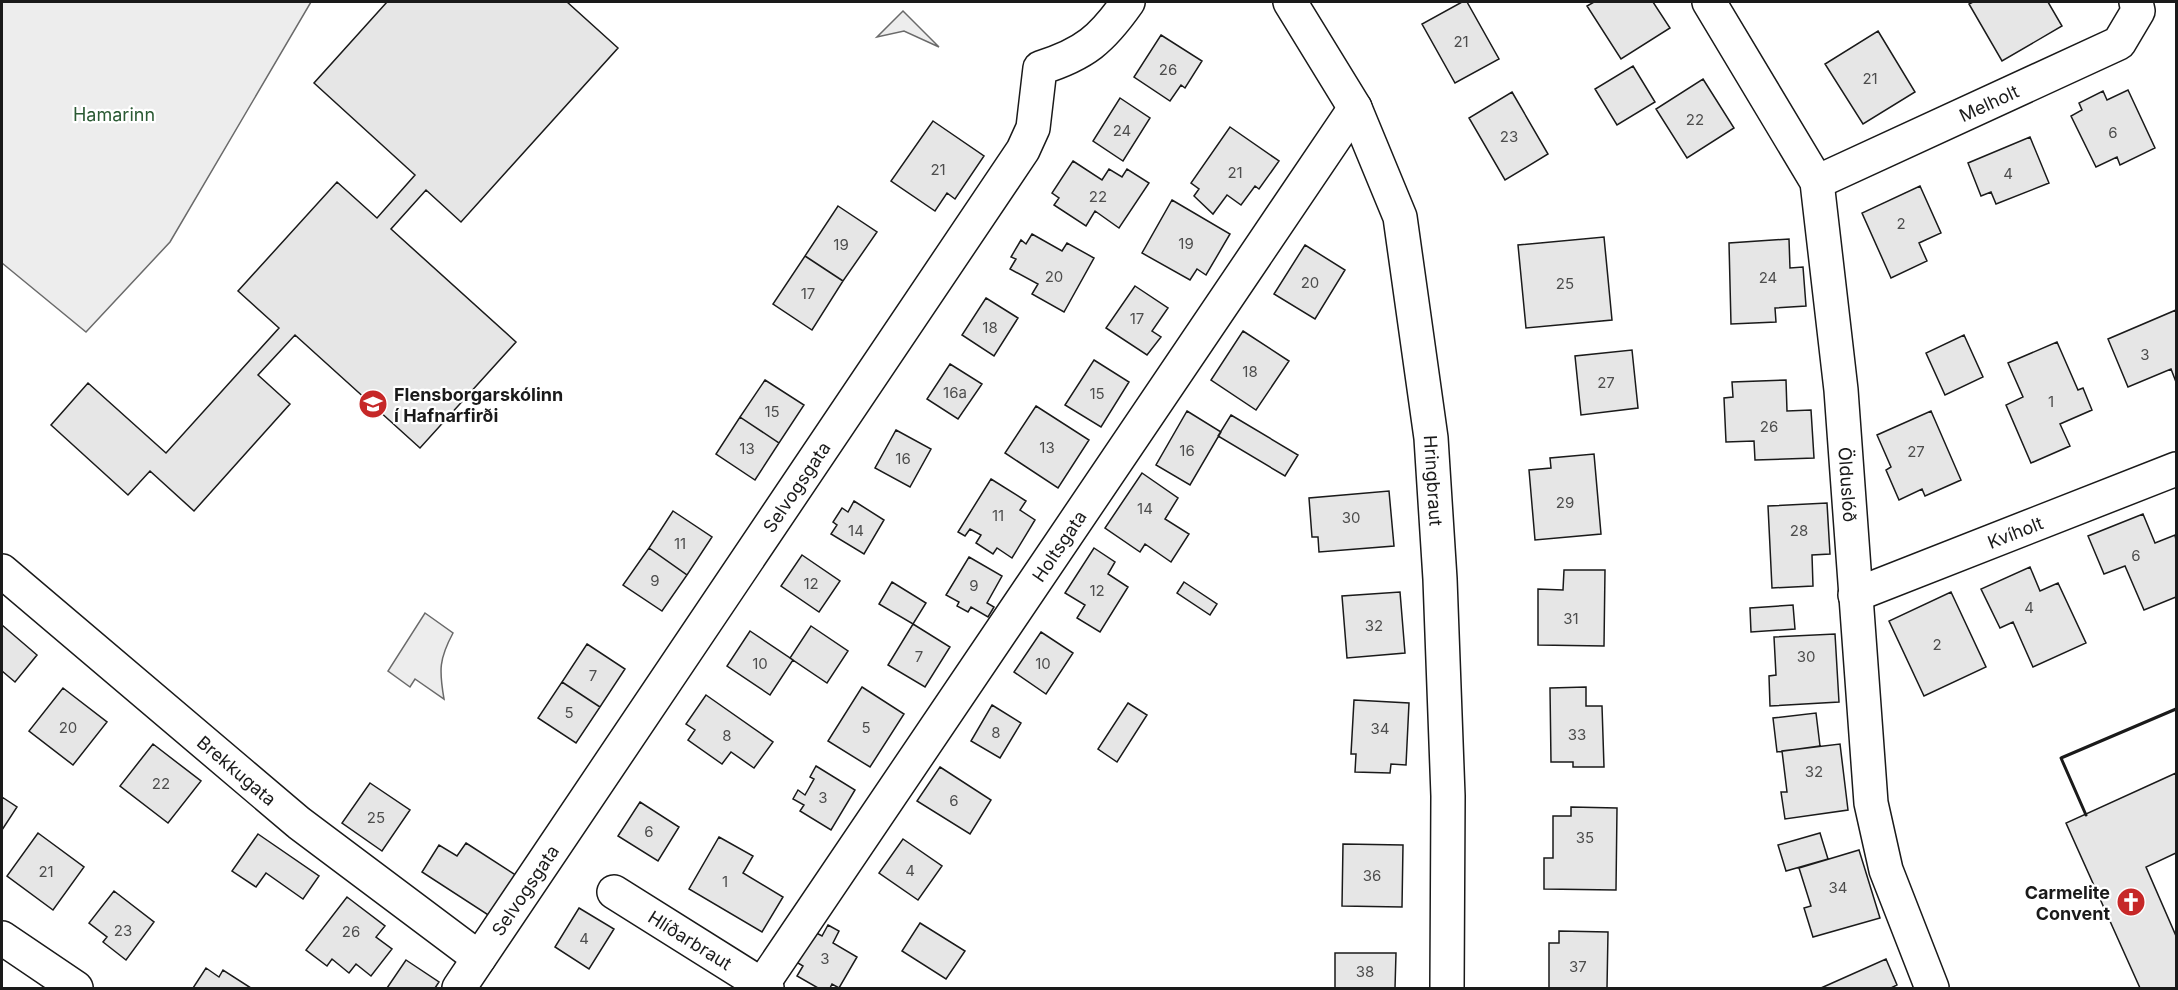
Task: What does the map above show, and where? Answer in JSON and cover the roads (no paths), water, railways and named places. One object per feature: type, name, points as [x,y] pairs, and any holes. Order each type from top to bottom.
[{"type":"street","name":"Selvogsgata","points":[[459,988],[1023,150],[1033,128],[1041,68],[1064,61],[1090,47],[1128,2]]},
{"type":"street","name":"Hringbraut","points":[[1290,2],[1355,108],[1400,217],[1431,438],[1446,693],[1447,988]]},
{"type":"street","name":"Ölduslóð","points":[[1709,2],[1817,182],[1841,390],[1871,803],[1886,870],[1932,988]]},
{"type":"street","name":"Melholt","points":[[1817,182],[2119,43],[2138,11],[2136,2]]},
{"type":"street","name":"Holtsgata","points":[[764,987],[1355,108]]},
{"type":"street","name":"Kvíholt","points":[[1855,595],[2176,469]]},
{"type":"street","name":"Brekkugata","points":[[2,571],[299,823],[479,958]]},
{"type":"street","name":"Hlíðarbraut","points":[[614,892],[764,987]]},
{"type":"street","points":[[2,938],[76,988]]},
{"type":"place","name":"Flensborgarskólinn í Hafnarfirði","points":[[373,404]]},
{"type":"place","name":"Carmelite Convent","points":[[2131,902]]},
{"type":"park label","name":"Hamarinn","points":[[114,114]]}]
